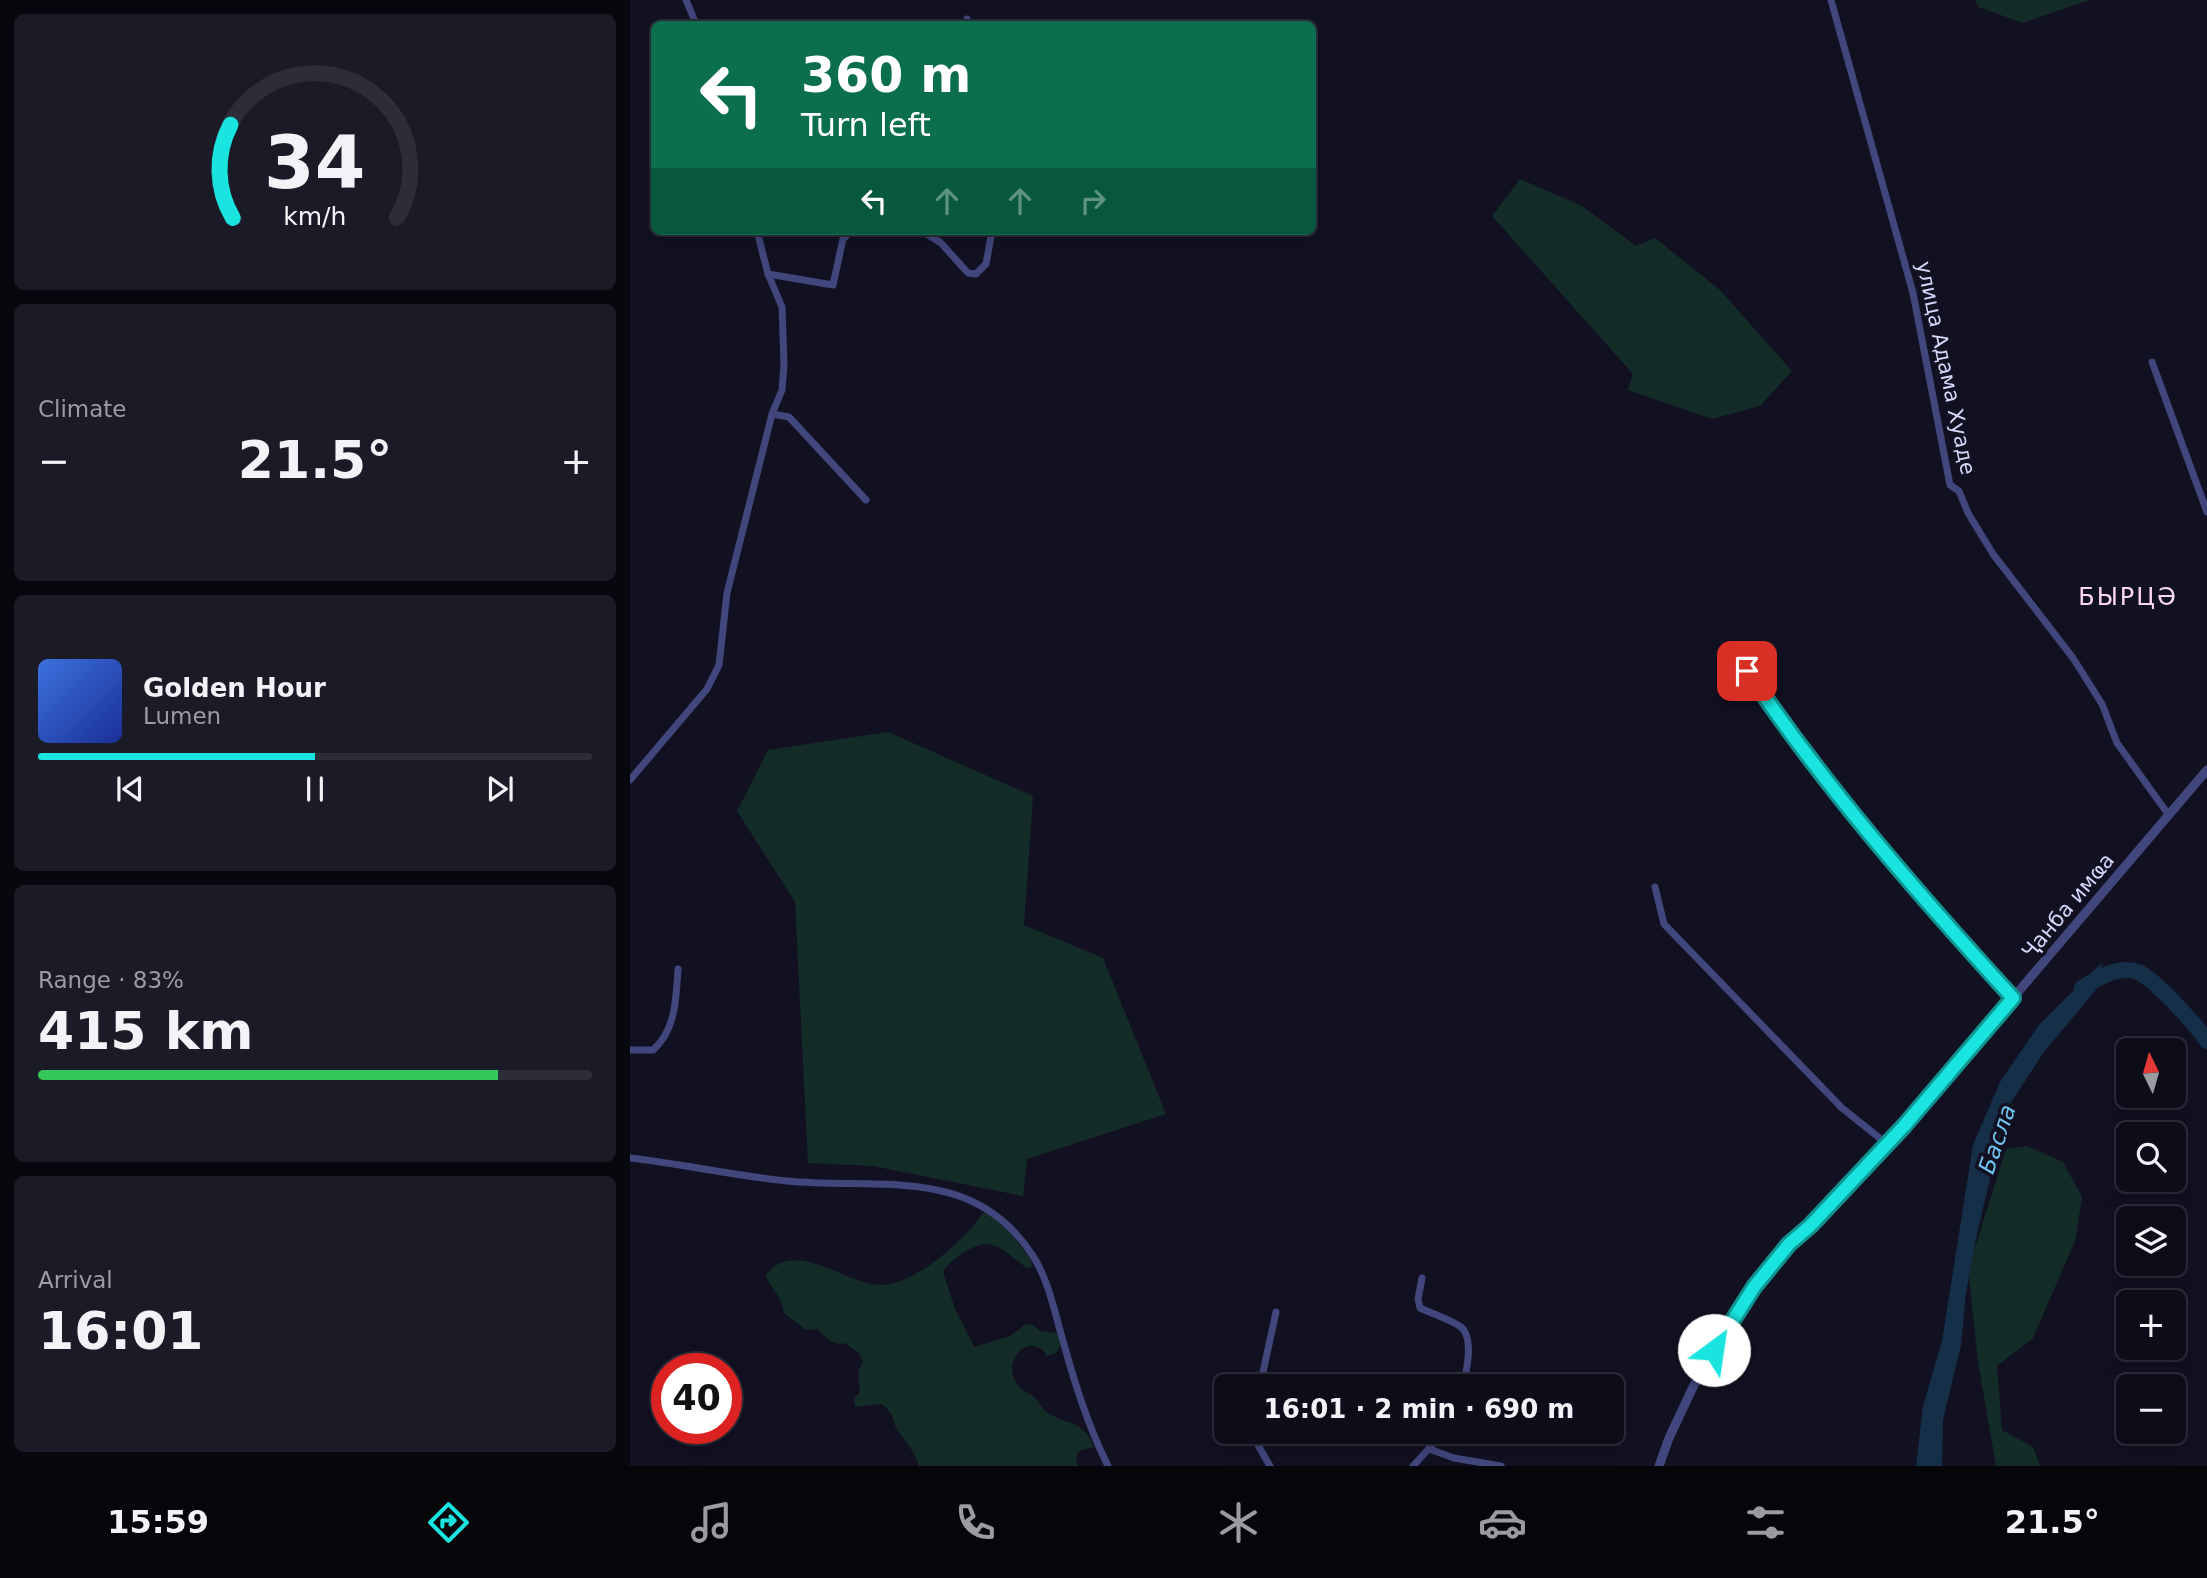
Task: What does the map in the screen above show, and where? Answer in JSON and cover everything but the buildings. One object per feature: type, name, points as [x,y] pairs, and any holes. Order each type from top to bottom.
[{"type":"street","points":[[686,0],[695,21]]},
{"type":"street","name":"улица Адама Хуаде","points":[[1831,0],[1910,281],[1950,485],[1959,491],[1968,513],[1993,554],[2073,658],[2102,704],[2117,743],[2168,814]]},
{"type":"street","points":[[630,780],[706,689],[719,665],[727,593],[772,414],[782,390],[782,307],[768,274],[758,235]]},
{"type":"street","points":[[768,274],[833,285],[843,239],[847,235]]},
{"type":"street","points":[[928,235],[941,243],[968,273],[976,274],[986,264],[991,235]]},
{"type":"street","points":[[2152,362],[2207,512]]},
{"type":"street","points":[[772,414],[789,417],[866,500]]},
{"type":"street","points":[[1747,671],[1863,829],[2013,998]]},
{"type":"street","name":"Ҷанба имҩа","points":[[1659,1466],[1693,1387],[1754,1287],[1789,1244],[1810,1226],[1887,1143],[2207,770]]},
{"type":"street","points":[[1656,887],[1664,924],[1842,1108],[1887,1143]]},
{"type":"street","points":[[630,1050],[653,1050],[668,1033],[676,1001],[678,970]]},
{"type":"street","points":[[630,1158],[790,1182],[926,1186],[980,1204],[1004,1220],[1034,1257],[1051,1298],[1084,1411],[1108,1466]]},
{"type":"street","points":[[1422,1278],[1418,1299],[1420,1308],[1462,1328],[1467,1338],[1466,1374]]},
{"type":"street","points":[[1263,1374],[1276,1312]]},
{"type":"street","points":[[1258,1444],[1270,1466]]},
{"type":"street","points":[[1413,1466],[1432,1444]]},
{"type":"street","points":[[1429,1449],[1454,1458],[1501,1466]]},
{"type":"green space","points":[[1975,0],[2089,0],[2023,23],[1978,7]]},
{"type":"green space","points":[[1520,179],[1582,206],[1636,246],[1655,238],[1720,290],[1792,371],[1760,406],[1712,419],[1628,390],[1633,374],[1492,216]]},
{"type":"green space","points":[[888,732],[1033,796],[1024,925],[1103,958],[1166,1114],[1027,1159],[1023,1196],[873,1166],[808,1163],[795,902],[737,811],[768,750]]},
{"type":"green space","points":[[2027,1146],[2063,1162],[2082,1197],[2075,1241],[2033,1338],[1997,1366],[2002,1430],[2033,1447],[2040,1466],[1996,1466],[1978,1362],[1968,1270],[2006,1149]]},
{"type":"green space","points":[[986,1210],[1005,1225],[1031,1260],[1032,1267],[1027,1268],[990,1244],[974,1247],[963,1253],[943,1272],[955,1309],[974,1347],[1010,1336],[1026,1324],[1033,1325],[1040,1331],[1057,1333],[1061,1345],[1056,1353],[1047,1356],[1033,1346],[1026,1347],[1015,1358],[1013,1375],[1019,1386],[1034,1397],[1046,1412],[1075,1425],[1090,1438],[1094,1447],[1079,1451],[1076,1458],[1078,1466],[919,1466],[892,1416],[882,1404],[855,1407],[854,1398],[860,1392],[858,1371],[863,1362],[859,1353],[845,1343],[840,1344],[826,1338],[817,1329],[806,1330],[784,1313],[781,1301],[765,1276],[778,1264],[793,1260],[809,1262],[875,1284],[901,1281],[933,1263],[969,1231]]},
{"type":"water","points":[[2103,963],[2095,991],[2044,1052],[2006,1110],[1977,1234],[1966,1293],[1961,1345],[1943,1420],[1942,1466],[1916,1466],[1923,1406],[1942,1341],[1973,1145],[2000,1082],[2039,1025]]},
{"type":"waterway","name":"Басла","points":[[2082,988],[2116,971],[2138,972],[2165,993],[2207,1041]]},
{"type":"district","name":"БЫРЦӘ","points":[[2128,597]]},
{"type":"route","points":[[1714,1350],[1754,1287],[1789,1244],[1810,1226],[1904,1126],[2013,998],[1863,829],[1747,671]]}]
